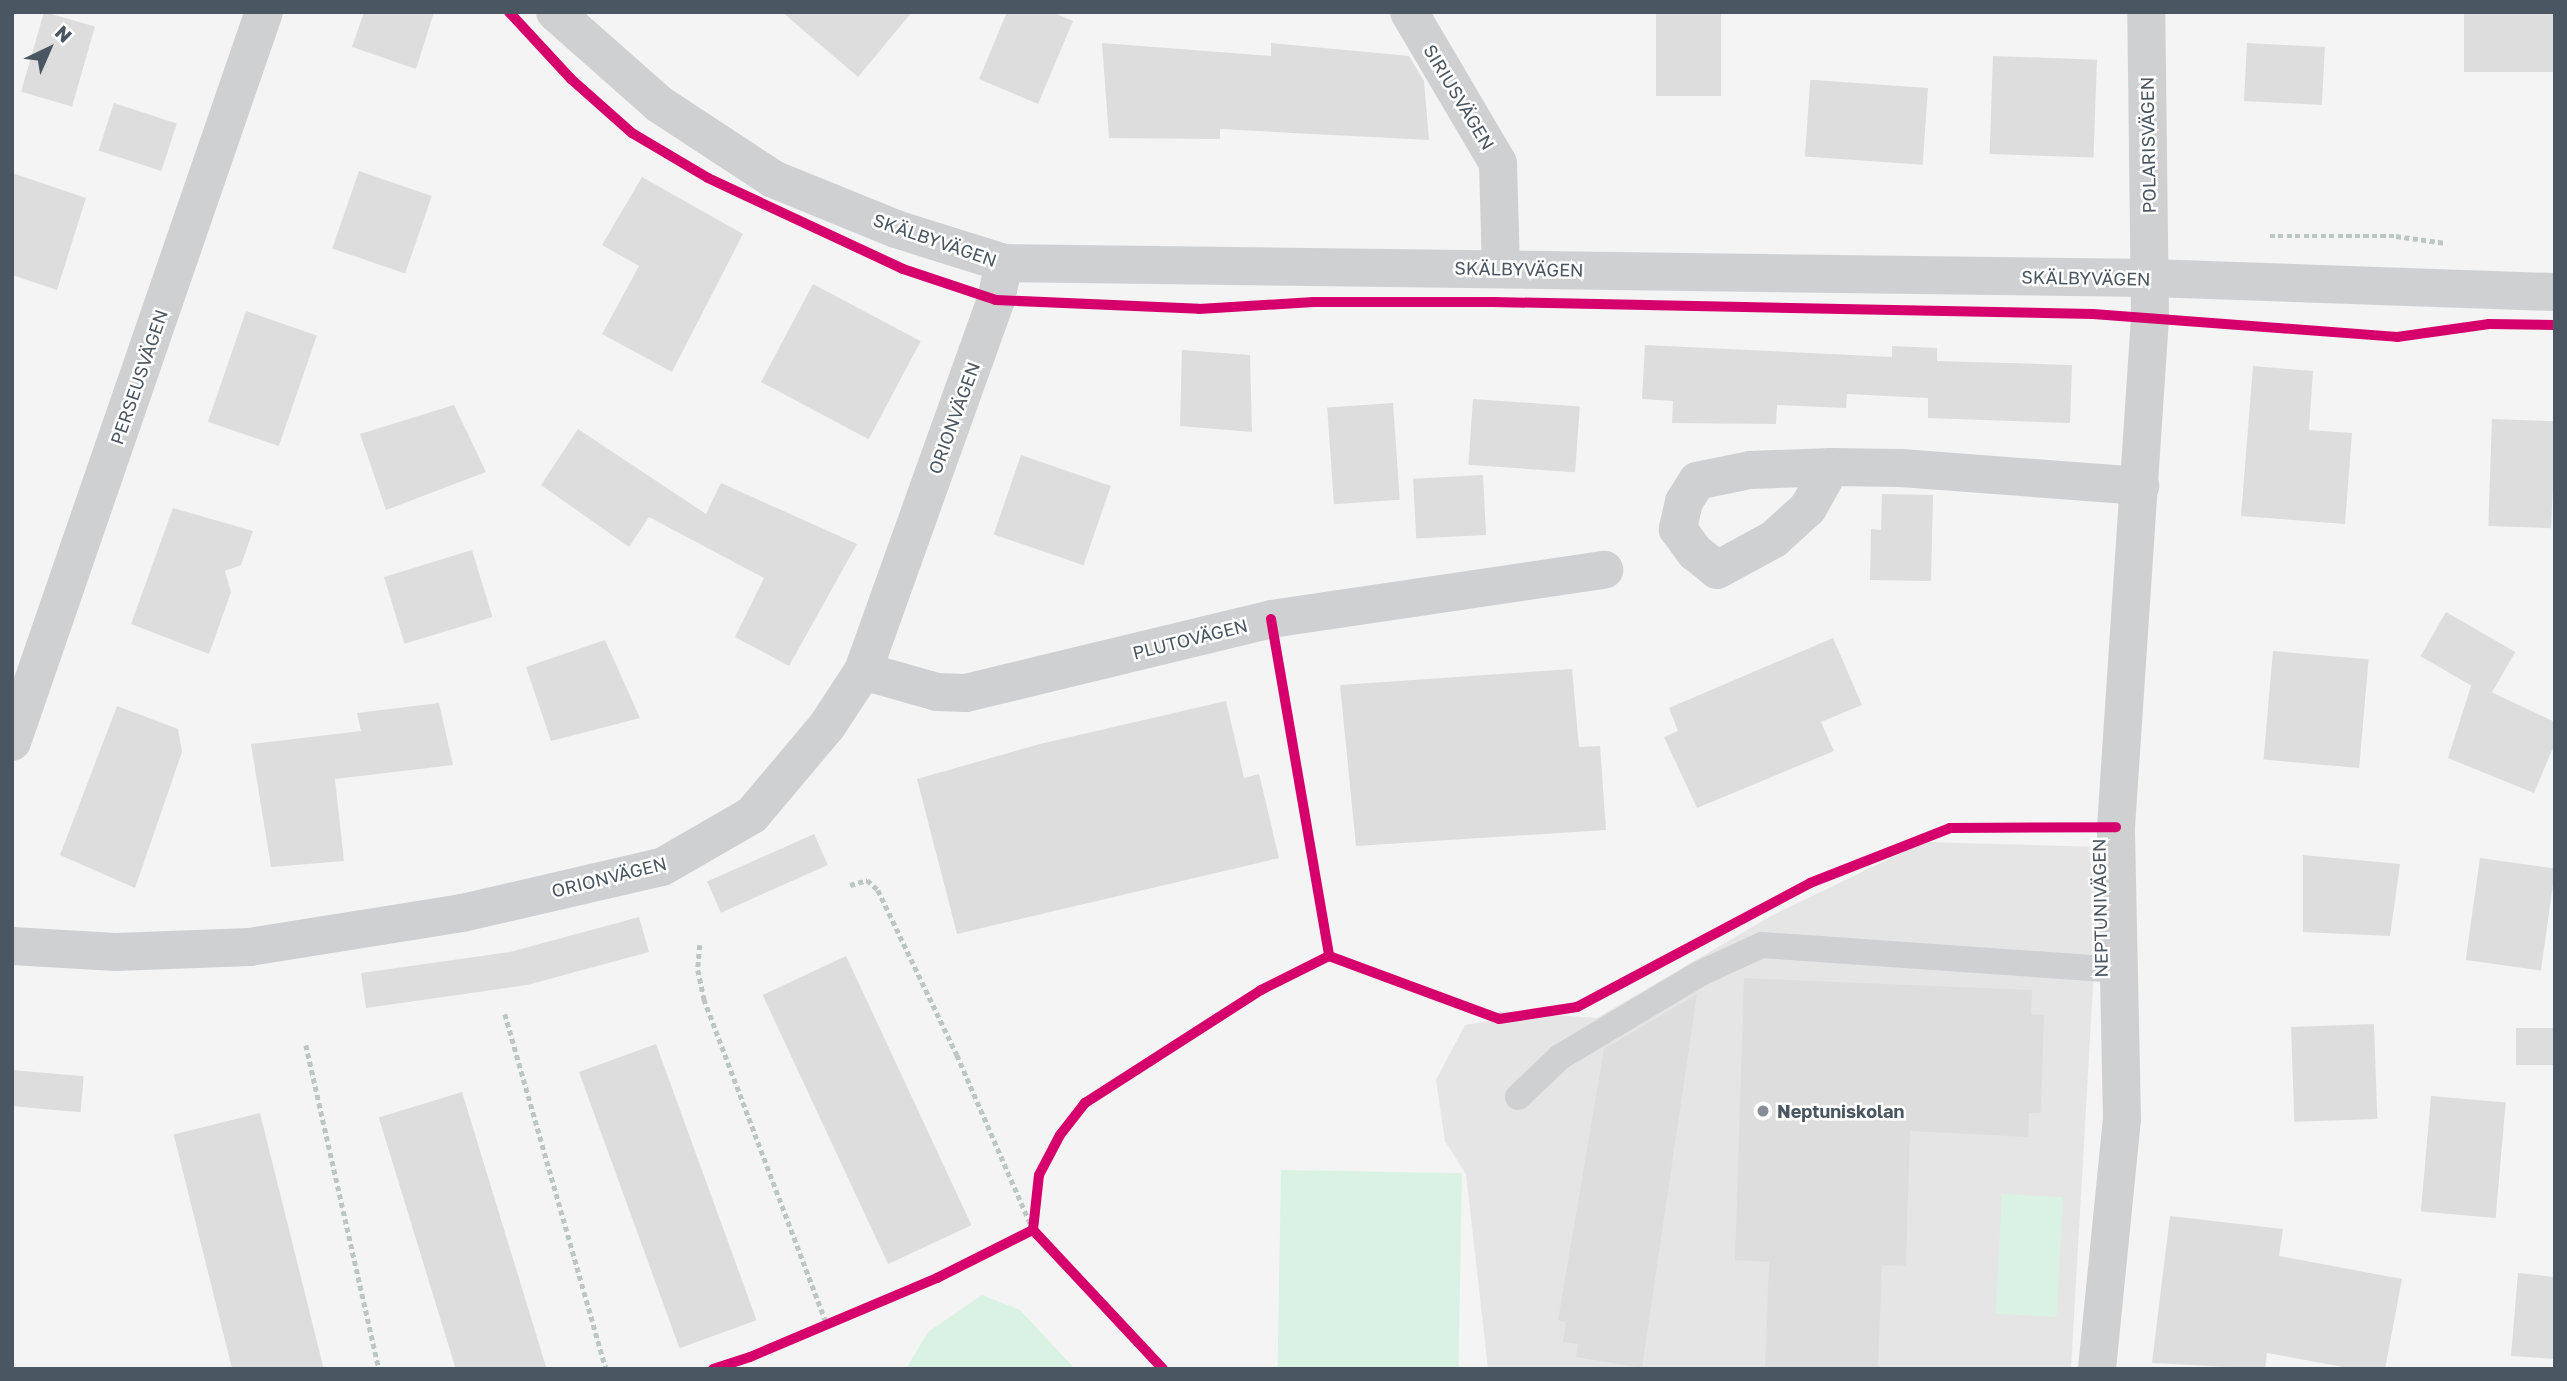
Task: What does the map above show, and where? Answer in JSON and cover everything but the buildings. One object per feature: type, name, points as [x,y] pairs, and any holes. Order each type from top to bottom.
[{"type":"street","name":"PERSEUSVÄGEN","points":[[12,742],[264,12]]},
{"type":"street","name":"SKÄLBYVÄGEN","points":[[555,12],[659,104],[773,180],[896,229],[1004,263],[2151,278],[2555,292]]},
{"type":"street","name":"SIRIUSVÄGEN","points":[[1409,12],[1498,163],[1500,269]]},
{"type":"street","name":"POLARISVÄGEN","points":[[2146,12],[2151,278]]},
{"type":"street","name":"ORIONVÄGEN","points":[[12,946],[116,952],[250,947],[462,912],[662,867],[752,816],[827,726],[863,671],[996,300],[1004,263]]},
{"type":"street","name":"NEPTUNIVÄGEN","points":[[2097,1369],[2122,1119],[2116,827],[2140,486],[2151,278]]},
{"type":"street","points":[[1831,467],[1901,468],[2140,486]]},
{"type":"street","name":"PLUTOVÄGEN","points":[[863,671],[937,692],[966,692],[1271,619],[1604,570]]},
{"type":"lane","points":[[1518,1097],[1560,1058],[1701,973],[1762,946],[2119,970]]},
{"type":"path","points":[[850,884],[867,880],[878,890],[957,1055],[1033,1230],[1042,1240]]},
{"type":"path","points":[[699,945],[704,999],[832,1336]]},
{"type":"path","points":[[505,1014],[606,1369]]},
{"type":"path","points":[[306,1045],[379,1369]]},
{"type":"path","points":[[1033,1230],[1034,1201]]},
{"type":"path","points":[[1021,1236],[1033,1230]]},
{"type":"path","points":[[814,1330],[839,1319]]},
{"type":"shaded area","name":"Neptuniskolan","points":[[1924,842],[2101,847],[2071,1369],[1488,1369],[1466,1174],[1445,1141],[1436,1080],[1465,1025],[1499,1019],[1499,1011],[1597,1018],[1771,916]]},
{"type":"green space","points":[[1281,1170],[1462,1173],[1459,1369],[1278,1369]]},
{"type":"green space","points":[[2002,1194],[2063,1197],[2057,1317],[1996,1314]]},
{"type":"green space","points":[[982,1295],[1020,1310],[1075,1369],[906,1369],[928,1332]]},
{"type":"cycle path","points":[[509,12],[571,79],[632,133],[708,178],[903,269],[996,300],[1199,309],[1314,302],[1493,302],[2093,314],[2397,337],[2489,324],[2555,325]]},
{"type":"cycle path","points":[[1271,619],[1329,956]]},
{"type":"cycle path","points":[[713,1369],[750,1357],[937,1278],[1033,1230],[1039,1175],[1060,1135],[1085,1103],[1261,990],[1329,956],[1499,1019],[1577,1007],[1810,883],[1950,828],[2116,827]]},
{"type":"cycle path","points":[[1033,1230],[1163,1369]]},
{"type":"place","name":"Neptuniskolan","points":[[1763,1111]]}]
